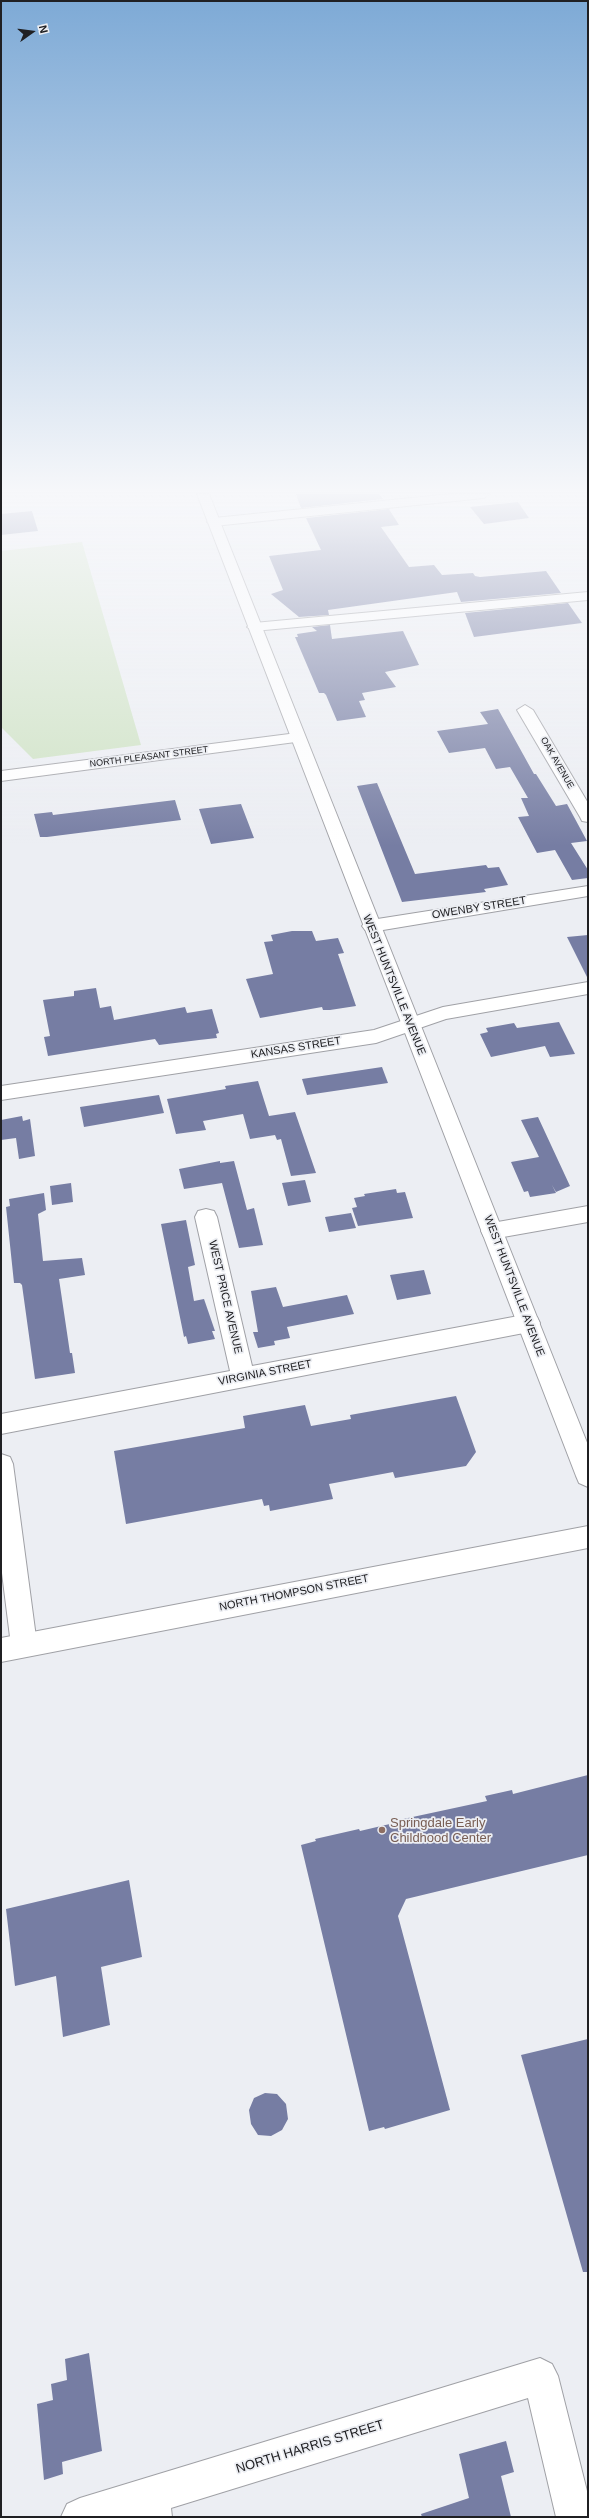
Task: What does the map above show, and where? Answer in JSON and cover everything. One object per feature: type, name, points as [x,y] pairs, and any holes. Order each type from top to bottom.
[{"type":"street","name":"WEST HUNTSVILLE AVENUE","points":[[248,612],[588,1476]]},
{"type":"street","points":[[254,628],[426,612]]},
{"type":"street","name":"OAK AVENUE","points":[[525,710],[588,817]]},
{"type":"street","name":"NORTH PLEASANT STREET","points":[[1,776],[297,738]]},
{"type":"street","name":"OWENBY STREET","points":[[371,926],[588,891]]},
{"type":"street","name":"KANSAS STREET","points":[[1,1093],[376,1036],[444,1013],[588,988]]},
{"type":"street","points":[[492,1231],[588,1214]]},
{"type":"street","name":"WEST PRICE AVENUE","points":[[206,1217],[243,1376]]},
{"type":"street","name":"VIRGINIA STREET","points":[[1,1424],[243,1376],[529,1323]]},
{"type":"street","points":[[1,1464],[13,1647]]},
{"type":"street","name":"NORTH THOMPSON STREET","points":[[13,1647],[588,1537]]},
{"type":"street","name":"NORTH HARRIS STREET","points":[[80,2517],[152,2506],[540,2376],[575,2517]]},
{"type":"green space","points":[[1,612],[102,612],[141,745],[33,759],[1,727]]},
{"type":"building","points":[[292,612],[328,612],[329,615],[299,617]]},
{"type":"building","points":[[480,612],[574,612],[582,623],[474,637],[465,613]]},
{"type":"building","points":[[330,625],[332,639],[403,631],[419,665],[385,672],[396,687],[362,693],[365,700],[359,701],[366,717],[337,721],[326,695],[324,693],[319,693],[295,637],[298,637],[297,634],[317,631],[312,627]]},
{"type":"building","points":[[498,709],[534,774],[536,774],[556,806],[567,804],[587,841],[571,843],[588,870],[588,878],[572,880],[555,850],[537,853],[518,817],[529,816],[521,798],[528,798],[510,767],[496,769],[485,748],[449,753],[437,731],[488,724],[480,712]]},
{"type":"building","points":[[377,783],[415,874],[486,865],[488,868],[499,867],[508,885],[484,889],[486,892],[402,902],[357,786]]},
{"type":"building","points":[[175,800],[181,820],[47,837],[40,837],[34,814],[52,812],[53,815]]},
{"type":"building","points":[[241,804],[254,838],[211,844],[199,809]]},
{"type":"building","points":[[292,931],[312,931],[316,941],[338,938],[344,953],[338,954],[356,1006],[330,1010],[323,1010],[322,1007],[260,1018],[246,979],[273,974],[264,942],[273,941],[271,935]]},
{"type":"building","points":[[588,935],[588,979],[567,937]]},
{"type":"building","points":[[96,988],[100,1008],[111,1006],[114,1020],[185,1007],[187,1013],[212,1009],[219,1033],[216,1034],[217,1038],[159,1045],[155,1039],[48,1056],[44,1037],[50,1036],[43,1000],[74,996],[74,991]]},
{"type":"building","points":[[559,1022],[575,1054],[550,1057],[545,1046],[491,1057],[480,1034],[488,1032],[486,1028],[514,1023],[517,1028]]},
{"type":"building","points":[[382,1067],[388,1083],[307,1095],[302,1079]]},
{"type":"building","points":[[258,1081],[269,1116],[295,1112],[316,1173],[291,1176],[281,1139],[277,1140],[275,1135],[250,1139],[243,1114],[203,1121],[206,1130],[176,1134],[167,1099],[226,1089],[225,1086]]},
{"type":"building","points":[[159,1095],[164,1113],[84,1127],[80,1107]]},
{"type":"building","points":[[22,1116],[23,1121],[30,1119],[35,1156],[19,1159],[16,1138],[1,1140],[1,1120]]},
{"type":"building","points":[[538,1117],[570,1186],[556,1192],[552,1185],[556,1193],[530,1197],[528,1191],[524,1192],[511,1162],[539,1157],[521,1120]]},
{"type":"building","points":[[220,1161],[220,1163],[234,1161],[247,1210],[254,1208],[263,1245],[239,1248],[222,1183],[184,1189],[179,1169]]},
{"type":"building","points":[[305,1180],[311,1202],[288,1206],[282,1183]]},
{"type":"building","points":[[71,1183],[73,1202],[52,1205],[50,1186]]},
{"type":"building","points":[[396,1189],[397,1193],[405,1192],[413,1218],[358,1226],[352,1208],[357,1207],[354,1198],[365,1196],[364,1194]]},
{"type":"building","points":[[44,1193],[46,1210],[38,1214],[43,1261],[82,1258],[85,1275],[59,1279],[70,1353],[72,1353],[75,1373],[35,1379],[22,1285],[20,1283],[14,1283],[6,1207],[10,1206],[9,1199]]},
{"type":"building","points":[[351,1213],[356,1228],[329,1232],[325,1217]]},
{"type":"building","points":[[186,1220],[195,1265],[188,1267],[194,1301],[204,1299],[215,1331],[212,1331],[215,1339],[188,1344],[186,1336],[184,1337],[161,1224]]},
{"type":"building","points":[[424,1270],[431,1294],[397,1300],[390,1275]]},
{"type":"building","points":[[276,1287],[283,1307],[347,1295],[354,1314],[287,1327],[290,1338],[274,1341],[275,1345],[258,1348],[253,1332],[258,1332],[251,1291]]},
{"type":"building","points":[[456,1396],[476,1452],[466,1466],[395,1478],[393,1472],[329,1484],[333,1499],[270,1511],[269,1505],[264,1506],[262,1499],[126,1524],[114,1451],[245,1428],[243,1416],[305,1405],[311,1426],[351,1419],[350,1415]]},
{"type":"building","points":[[588,1775],[588,1855],[406,1899],[398,1916],[450,2110],[385,2129],[384,2127],[369,2131],[301,1845],[316,1841],[315,1839],[359,1829],[360,1831],[394,1823],[394,1821],[487,1801],[485,1796],[512,1790],[513,1794]]},
{"type":"building","points":[[129,1880],[142,1957],[101,1967],[110,2025],[63,2037],[56,1976],[15,1986],[6,1909]]},
{"type":"building","points":[[588,2039],[588,2272],[583,2272],[521,2055]]},
{"type":"building","points":[[265,2093],[277,2094],[286,2104],[288,2119],[282,2130],[271,2136],[258,2135],[251,2124],[249,2110],[254,2098]]},
{"type":"building","points":[[89,2353],[102,2451],[62,2462],[63,2474],[44,2480],[37,2404],[53,2400],[51,2384],[67,2380],[65,2359]]},
{"type":"building","points":[[506,2441],[514,2472],[501,2476],[511,2517],[422,2517],[421,2514],[469,2498],[459,2454]]},
{"type":"place","name":"Springdale Early Childhood Center","points":[[382,1830]]}]
